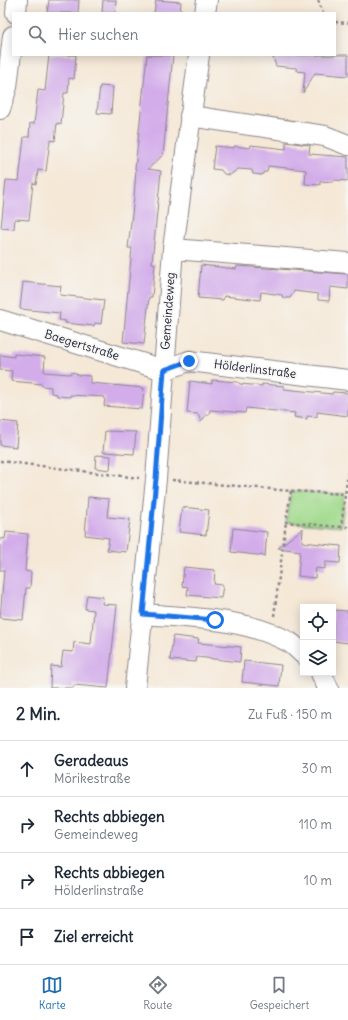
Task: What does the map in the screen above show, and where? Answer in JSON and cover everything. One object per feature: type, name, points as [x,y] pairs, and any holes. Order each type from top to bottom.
[{"type":"street","points":[[16,12],[17,0]]},
{"type":"street","points":[[205,12],[207,0]]},
{"type":"street","points":[[0,109],[7,87],[12,44]]},
{"type":"street","name":"Gemeindeweg","points":[[135,688],[156,479],[173,249],[199,56]]},
{"type":"street","points":[[190,116],[325,136],[348,145]]},
{"type":"street","points":[[173,249],[348,264]]},
{"type":"street","name":"Baegertstraße","points":[[0,320],[164,370]]},
{"type":"street","name":"Hölderlinstraße","points":[[164,370],[189,361],[348,380]]},
{"type":"street","points":[[143,614],[215,620],[246,626],[290,643],[300,651]]},
{"type":"street","points":[[322,676],[328,688]]},
{"type":"path","points":[[318,0],[323,12]]},
{"type":"path","points":[[336,22],[348,23]]},
{"type":"path","points":[[0,461],[156,479],[291,491],[345,494]]},
{"type":"path","points":[[342,527],[348,472]]},
{"type":"path","points":[[272,635],[291,491]]},
{"type":"path","points":[[286,522],[348,527]]},
{"type":"green space","points":[[291,491],[345,494],[341,527],[286,522]]},
{"type":"building","points":[[49,0],[79,0],[78,12],[47,12]]},
{"type":"building","points":[[103,0],[116,0],[115,12],[102,12]]},
{"type":"building","points":[[156,0],[181,2],[180,12],[154,12]]},
{"type":"building","points":[[348,55],[348,76],[315,73],[303,93],[305,72],[297,71],[296,68],[276,66],[272,56]]},
{"type":"building","points":[[49,56],[76,56],[74,79],[69,78],[68,93],[64,93],[61,124],[57,123],[55,141],[50,140],[46,171],[38,170],[36,184],[33,183],[29,220],[15,219],[14,229],[1,228],[6,180],[19,181],[24,137],[29,137],[30,123],[34,124],[38,90],[45,91]]},
{"type":"building","points":[[147,56],[173,56],[163,155],[148,169],[161,171],[152,263],[155,264],[152,297],[149,297],[144,344],[123,342],[132,248],[128,248],[134,197],[135,169]]},
{"type":"building","points":[[100,86],[113,87],[111,114],[97,113]]},
{"type":"building","points":[[286,142],[310,145],[309,154],[348,157],[348,181],[320,181],[320,185],[305,184],[306,170],[268,166],[267,172],[264,172],[262,175],[253,174],[252,170],[238,169],[230,175],[224,174],[221,170],[212,169],[215,146],[250,148],[251,145],[286,149]]},
{"type":"building","points":[[201,265],[236,269],[237,266],[348,274],[348,289],[330,287],[329,301],[318,300],[318,294],[294,291],[290,298],[283,298],[282,295],[261,292],[260,300],[224,296],[223,300],[198,298]]},
{"type":"building","points":[[23,282],[61,286],[60,295],[104,300],[101,324],[95,323],[94,326],[65,323],[66,321],[59,320],[60,313],[20,309]]},
{"type":"building","points":[[14,354],[45,357],[44,372],[69,374],[74,372],[78,375],[90,376],[90,383],[144,388],[142,409],[104,406],[105,397],[70,395],[70,397],[57,396],[57,394],[51,393],[51,387],[42,386],[42,384],[11,381],[12,371],[0,370],[0,355],[14,357]]},
{"type":"building","points":[[212,380],[262,386],[262,384],[284,386],[284,389],[332,394],[333,392],[348,393],[348,416],[317,412],[317,417],[307,416],[307,419],[294,417],[295,413],[246,408],[245,413],[210,410],[209,415],[206,415],[201,422],[198,414],[187,413],[190,381],[212,384]]},
{"type":"building","points":[[0,421],[18,423],[16,447],[0,445]]},
{"type":"building","points":[[105,431],[136,432],[134,454],[103,452]]},
{"type":"building","points":[[96,455],[111,456],[110,470],[95,468]]},
{"type":"building","points":[[88,497],[109,499],[107,517],[130,519],[126,552],[107,550],[109,538],[85,535]]},
{"type":"building","points":[[182,507],[209,510],[206,535],[179,532]]},
{"type":"building","points":[[233,528],[267,532],[265,556],[231,552]]},
{"type":"building","points":[[303,528],[302,542],[341,546],[340,563],[325,562],[325,569],[316,568],[315,578],[298,576],[300,551],[278,548]]},
{"type":"building","points":[[6,532],[28,534],[25,571],[31,572],[30,588],[26,588],[23,620],[0,618],[4,570],[0,570],[0,546],[1,538],[5,539]]},
{"type":"building","points":[[184,567],[215,570],[214,584],[223,585],[221,598],[187,595],[188,587],[182,586]]},
{"type":"building","points":[[87,595],[103,597],[102,604],[117,605],[108,688],[74,685],[73,688],[50,688],[51,666],[61,667],[63,651],[73,652],[74,642],[91,644],[94,610],[85,609]]},
{"type":"building","points":[[336,610],[348,611],[348,643],[336,641]]},
{"type":"building","points":[[173,636],[199,639],[198,643],[241,647],[240,662],[197,657],[196,662],[170,660]]},
{"type":"building","points":[[244,661],[281,665],[279,686],[242,682]]},
{"type":"route","points":[[189,361],[164,370],[156,479],[143,614],[215,620]]}]
